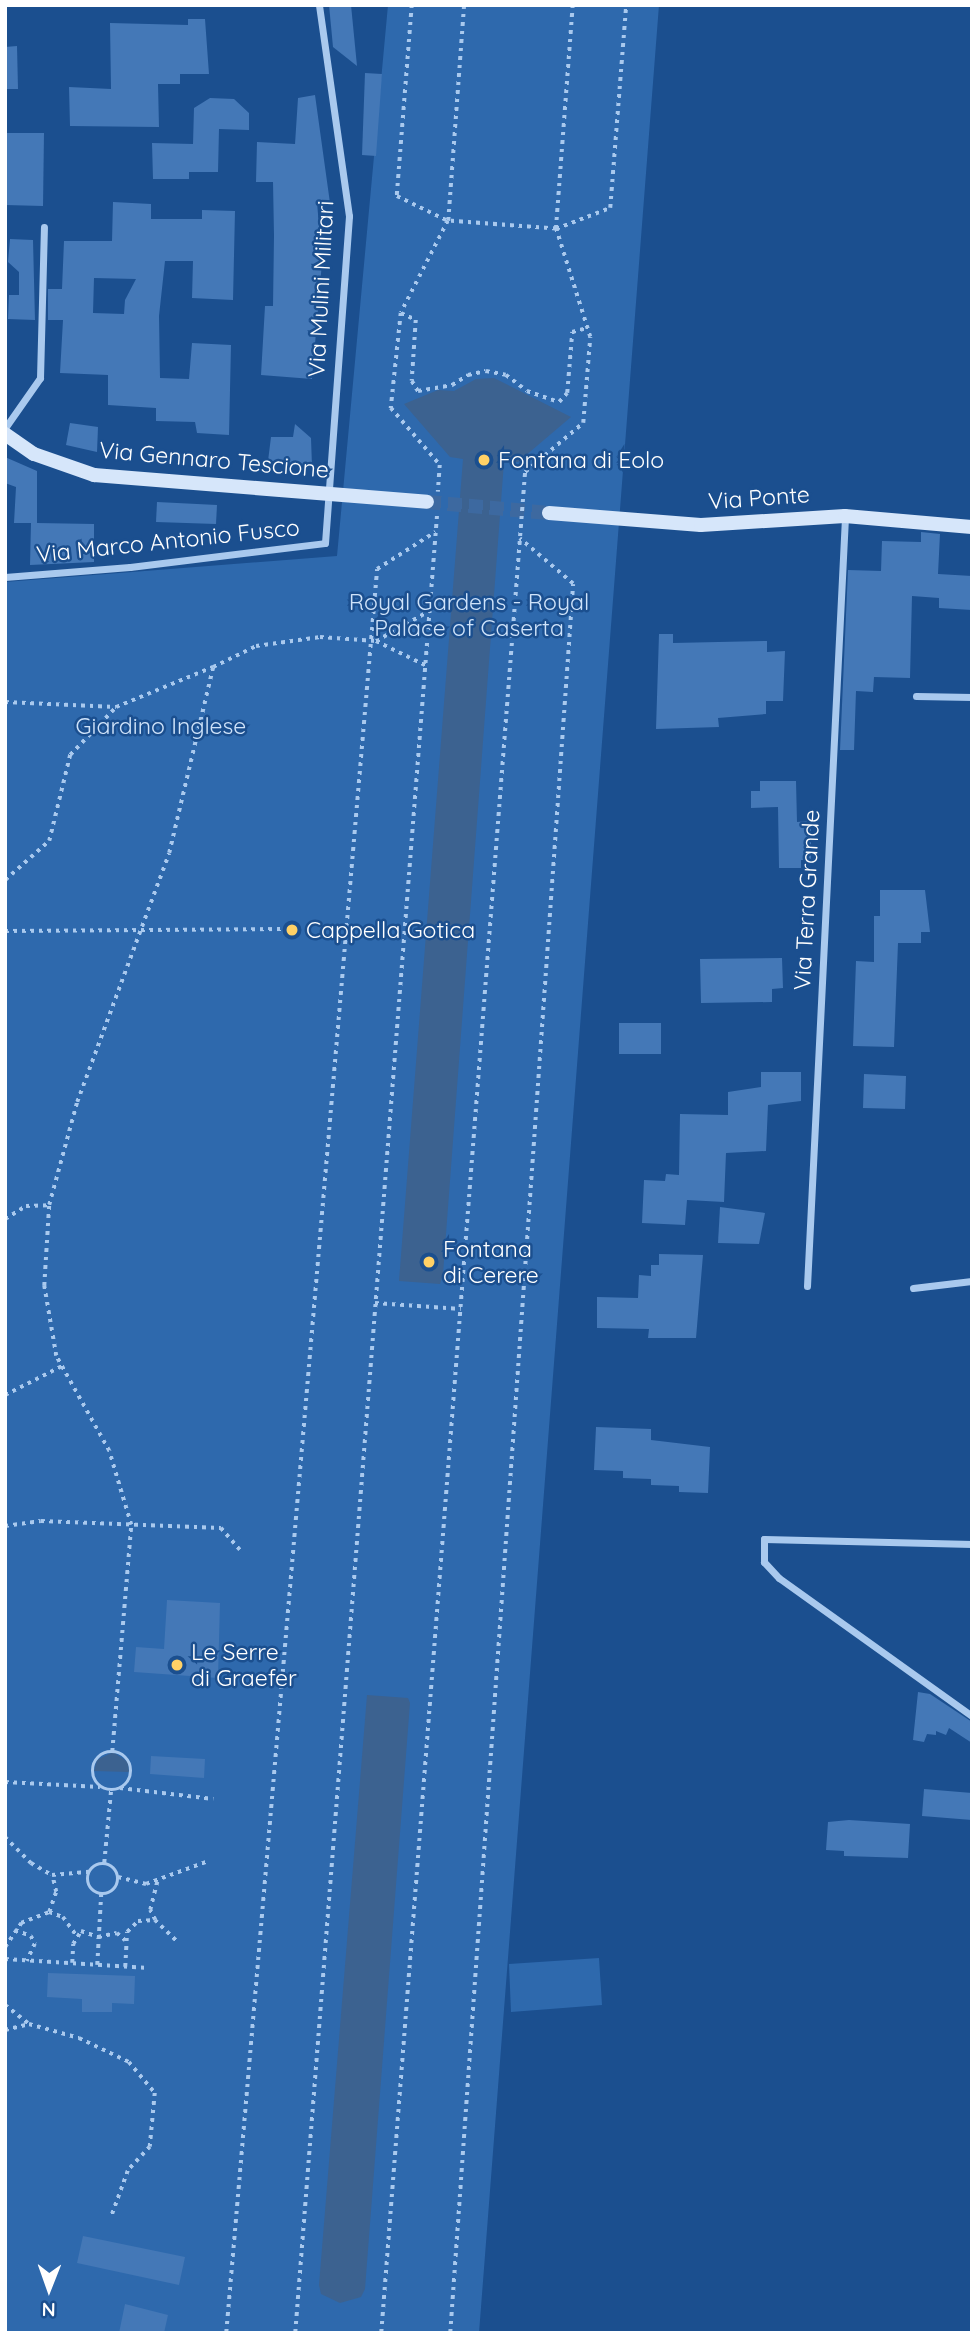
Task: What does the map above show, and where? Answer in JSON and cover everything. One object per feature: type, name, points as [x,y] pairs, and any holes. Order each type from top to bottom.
[{"type":"street","name":"Via Mulini Militari","points":[[319,5],[349,216],[326,492]]},
{"type":"street","points":[[5,428],[40,378],[44,226]]},
{"type":"street","name":"Via Gennaro Tescione","points":[[5,434],[34,454],[94,475],[427,502]]},
{"type":"street","name":"Via Marco Antonio Fusco","points":[[5,577],[130,568],[324,543],[326,492]]},
{"type":"street","name":"Via Ponte","points":[[550,513],[701,526],[845,516],[972,527]]},
{"type":"street","name":"Via Terra Grande","points":[[807,1286],[845,516]]},
{"type":"street","points":[[916,696],[972,697]]},
{"type":"street","points":[[913,1289],[972,1281]]},
{"type":"street","points":[[972,1544],[764,1539],[765,1562],[779,1578],[972,1716]]},
{"type":"path","points":[[412,5],[397,196],[448,221],[556,229],[610,208],[626,5]]},
{"type":"path","points":[[295,2333],[440,466],[391,408],[401,313],[448,221],[464,5]]},
{"type":"path","points":[[381,2333],[525,472],[583,423],[588,328],[556,229],[573,5]]},
{"type":"path","points":[[401,313],[416,320],[412,381],[418,391],[452,385],[468,375],[486,371],[506,375],[527,391],[559,402],[567,393],[572,332],[588,328]]},
{"type":"path","points":[[226,2333],[373,641],[377,569],[435,532]]},
{"type":"path","points":[[450,2333],[573,584],[520,539]]},
{"type":"path","points":[[373,641],[429,611]]},
{"type":"path","points":[[5,880],[49,841],[70,755],[116,707],[256,646],[320,637],[373,641],[425,665]]},
{"type":"path","points":[[112,1752],[131,1525],[109,1451],[62,1366],[44,1286],[49,1205],[77,1102],[169,853],[213,667]]},
{"type":"path","points":[[5,702],[116,707]]},
{"type":"path","points":[[5,931],[282,929]]},
{"type":"path","points":[[5,1219],[26,1206],[49,1205]]},
{"type":"path","points":[[375,1303],[461,1309]]},
{"type":"path","points":[[5,1395],[62,1366]]},
{"type":"path","points":[[5,1526],[41,1521],[221,1528],[240,1550]]},
{"type":"path","points":[[102,1787],[94,1777],[94,1765],[101,1755],[112,1752],[124,1756],[131,1766],[129,1779],[121,1788]]},
{"type":"path","points":[[5,1782],[121,1788],[213,1799]]},
{"type":"path","points":[[104,1863],[111,1789]]},
{"type":"path","points":[[5,1837],[31,1863],[52,1875],[89,1872],[104,1863]]},
{"type":"path","points":[[118,1877],[146,1884],[206,1862]]},
{"type":"path","points":[[101,1894],[114,1890],[118,1877],[114,1868],[104,1863]]},
{"type":"path","points":[[89,1872],[89,1886],[101,1894]]},
{"type":"path","points":[[5,1947],[15,1930],[49,1912],[56,1892],[52,1875]]},
{"type":"path","points":[[158,1881],[150,1910],[155,1920],[177,1941]]},
{"type":"path","points":[[97,1965],[101,1894]]},
{"type":"path","points":[[49,1912],[63,1917],[76,1935],[72,1963]]},
{"type":"path","points":[[125,1967],[125,1940],[138,1921],[155,1920]]},
{"type":"path","points":[[15,1930],[32,1936],[35,1944],[27,1961]]},
{"type":"path","points":[[76,1935],[90,1931],[98,1937],[117,1933],[125,1940]]},
{"type":"path","points":[[5,1959],[149,1968]]},
{"type":"path","points":[[5,2005],[29,2024],[79,2038],[128,2062],[155,2093],[150,2147],[128,2171],[112,2215]]},
{"type":"path","points":[[5,2030],[29,2024]]},
{"type":"green space","points":[[388,5],[659,5],[479,2333],[5,2333],[5,582],[337,556]]},
{"type":"green space","points":[[599,1958],[602,2005],[511,2012],[509,1964]]},
{"type":"shaded area","points":[[494,378],[571,417],[518,462],[504,462],[443,1274],[440,1284],[399,1281],[463,459],[450,457],[404,404],[438,390],[454,391],[476,379]]},
{"type":"shaded area","points":[[367,1695],[408,1698],[410,1703],[365,2289],[361,2297],[340,2303],[321,2294],[319,2285]]},
{"type":"shaded area","points":[[113,1752],[128,1762],[129,1772],[94,1771],[97,1760]]},
{"type":"building","points":[[329,5],[351,5],[357,66],[333,47]]},
{"type":"building","points":[[188,19],[205,19],[209,74],[180,74],[180,84],[158,84],[159,127],[70,126],[69,87],[111,89],[110,23],[188,25]]},
{"type":"building","points":[[17,46],[18,89],[5,89],[5,47]]},
{"type":"building","points":[[365,73],[382,74],[376,156],[362,155]]},
{"type":"building","points":[[315,95],[330,203],[317,202],[322,262],[312,379],[261,375],[265,306],[273,306],[274,236],[273,182],[256,182],[257,142],[295,144],[298,98]]},
{"type":"building","points":[[210,98],[234,99],[249,113],[249,130],[219,129],[218,172],[189,172],[189,179],[153,179],[152,143],[193,144],[194,108]]},
{"type":"building","points":[[5,133],[44,133],[43,206],[5,205]]},
{"type":"building","points":[[113,202],[151,204],[151,219],[202,219],[202,210],[235,211],[233,300],[192,298],[193,261],[165,261],[159,316],[160,378],[189,379],[192,343],[231,345],[229,435],[197,433],[195,422],[156,421],[156,408],[108,405],[108,375],[60,373],[63,320],[48,320],[48,289],[62,289],[64,241],[112,241]],"holes":[[[94,278],[136,279],[125,300],[124,314],[93,313]]]},
{"type":"building","points":[[10,239],[33,240],[35,320],[8,319],[9,295],[19,295],[19,272],[8,262]]},
{"type":"building","points":[[70,423],[98,427],[97,452],[66,445]]},
{"type":"building","points":[[295,424],[311,438],[312,466],[268,461],[271,437],[293,437]]},
{"type":"building","points":[[5,457],[37,471],[37,523],[94,524],[94,562],[30,565],[31,523],[14,523],[16,487],[5,483]]},
{"type":"building","points":[[157,502],[217,505],[216,524],[156,522]]},
{"type":"building","points":[[921,532],[940,534],[938,574],[972,576],[972,610],[939,608],[939,598],[912,596],[910,678],[874,677],[873,692],[856,691],[854,750],[840,750],[848,570],[881,571],[882,541],[921,542]]},
{"type":"building","points":[[659,634],[673,634],[673,643],[767,641],[767,652],[785,651],[783,701],[766,701],[766,714],[718,718],[719,727],[656,729]]},
{"type":"building","points":[[760,781],[796,781],[797,822],[811,821],[811,860],[801,860],[801,868],[779,868],[778,807],[751,808],[751,791],[760,791]]},
{"type":"building","points":[[880,890],[925,890],[930,932],[921,932],[921,943],[898,943],[894,1047],[853,1046],[856,961],[874,962],[874,916],[880,916]]},
{"type":"building","points":[[782,958],[783,988],[772,989],[772,1002],[701,1003],[700,959]]},
{"type":"building","points":[[619,1023],[661,1023],[661,1054],[619,1054]]},
{"type":"building","points":[[761,1072],[801,1072],[801,1101],[768,1105],[766,1151],[726,1153],[724,1202],[687,1200],[685,1225],[642,1223],[644,1180],[665,1181],[666,1174],[679,1175],[680,1114],[728,1115],[728,1092],[761,1087]]},
{"type":"building","points":[[864,1074],[906,1076],[905,1109],[863,1108]]},
{"type":"building","points":[[720,1207],[765,1213],[759,1244],[718,1243]]},
{"type":"building","points":[[659,1254],[703,1255],[696,1338],[648,1338],[649,1329],[597,1328],[597,1297],[638,1298],[639,1275],[651,1276],[651,1265],[659,1265]]},
{"type":"building","points":[[596,1427],[651,1429],[651,1440],[710,1447],[708,1493],[679,1492],[679,1486],[651,1485],[651,1479],[623,1478],[623,1471],[594,1470]]},
{"type":"building","points":[[167,1600],[220,1603],[218,1678],[134,1672],[136,1647],[164,1649]]},
{"type":"building","points":[[918,1692],[930,1694],[972,1722],[972,1743],[949,1728],[946,1735],[936,1731],[936,1735],[927,1734],[924,1742],[913,1740]]},
{"type":"building","points":[[151,1756],[205,1759],[204,1778],[150,1774]]},
{"type":"building","points":[[924,1789],[972,1793],[972,1820],[922,1816]]},
{"type":"building","points":[[849,1820],[910,1824],[908,1858],[844,1856],[844,1851],[826,1850],[828,1822]]},
{"type":"building","points":[[48,1973],[135,1976],[134,2004],[112,2003],[112,2012],[82,2012],[82,1999],[47,1997]]},
{"type":"building","points":[[83,2236],[185,2257],[179,2285],[77,2263]]},
{"type":"building","points":[[125,2304],[168,2315],[164,2333],[119,2333]]},
{"type":"tunnel","points":[[427,502],[549,513]]},
{"type":"place","name":"Fontana di Eolo","points":[[484,460]]},
{"type":"place","name":"Cappella Gotica","points":[[292,930]]},
{"type":"place","name":"Fontana di Cerere","points":[[429,1262]]},
{"type":"place","name":"Le Serre di Graefer","points":[[177,1665]]},
{"type":"park label","name":"Royal Gardens - Royal Palace of Caserta","points":[[469,615]]},
{"type":"park label","name":"Giardino Inglese","points":[[161,726]]}]
